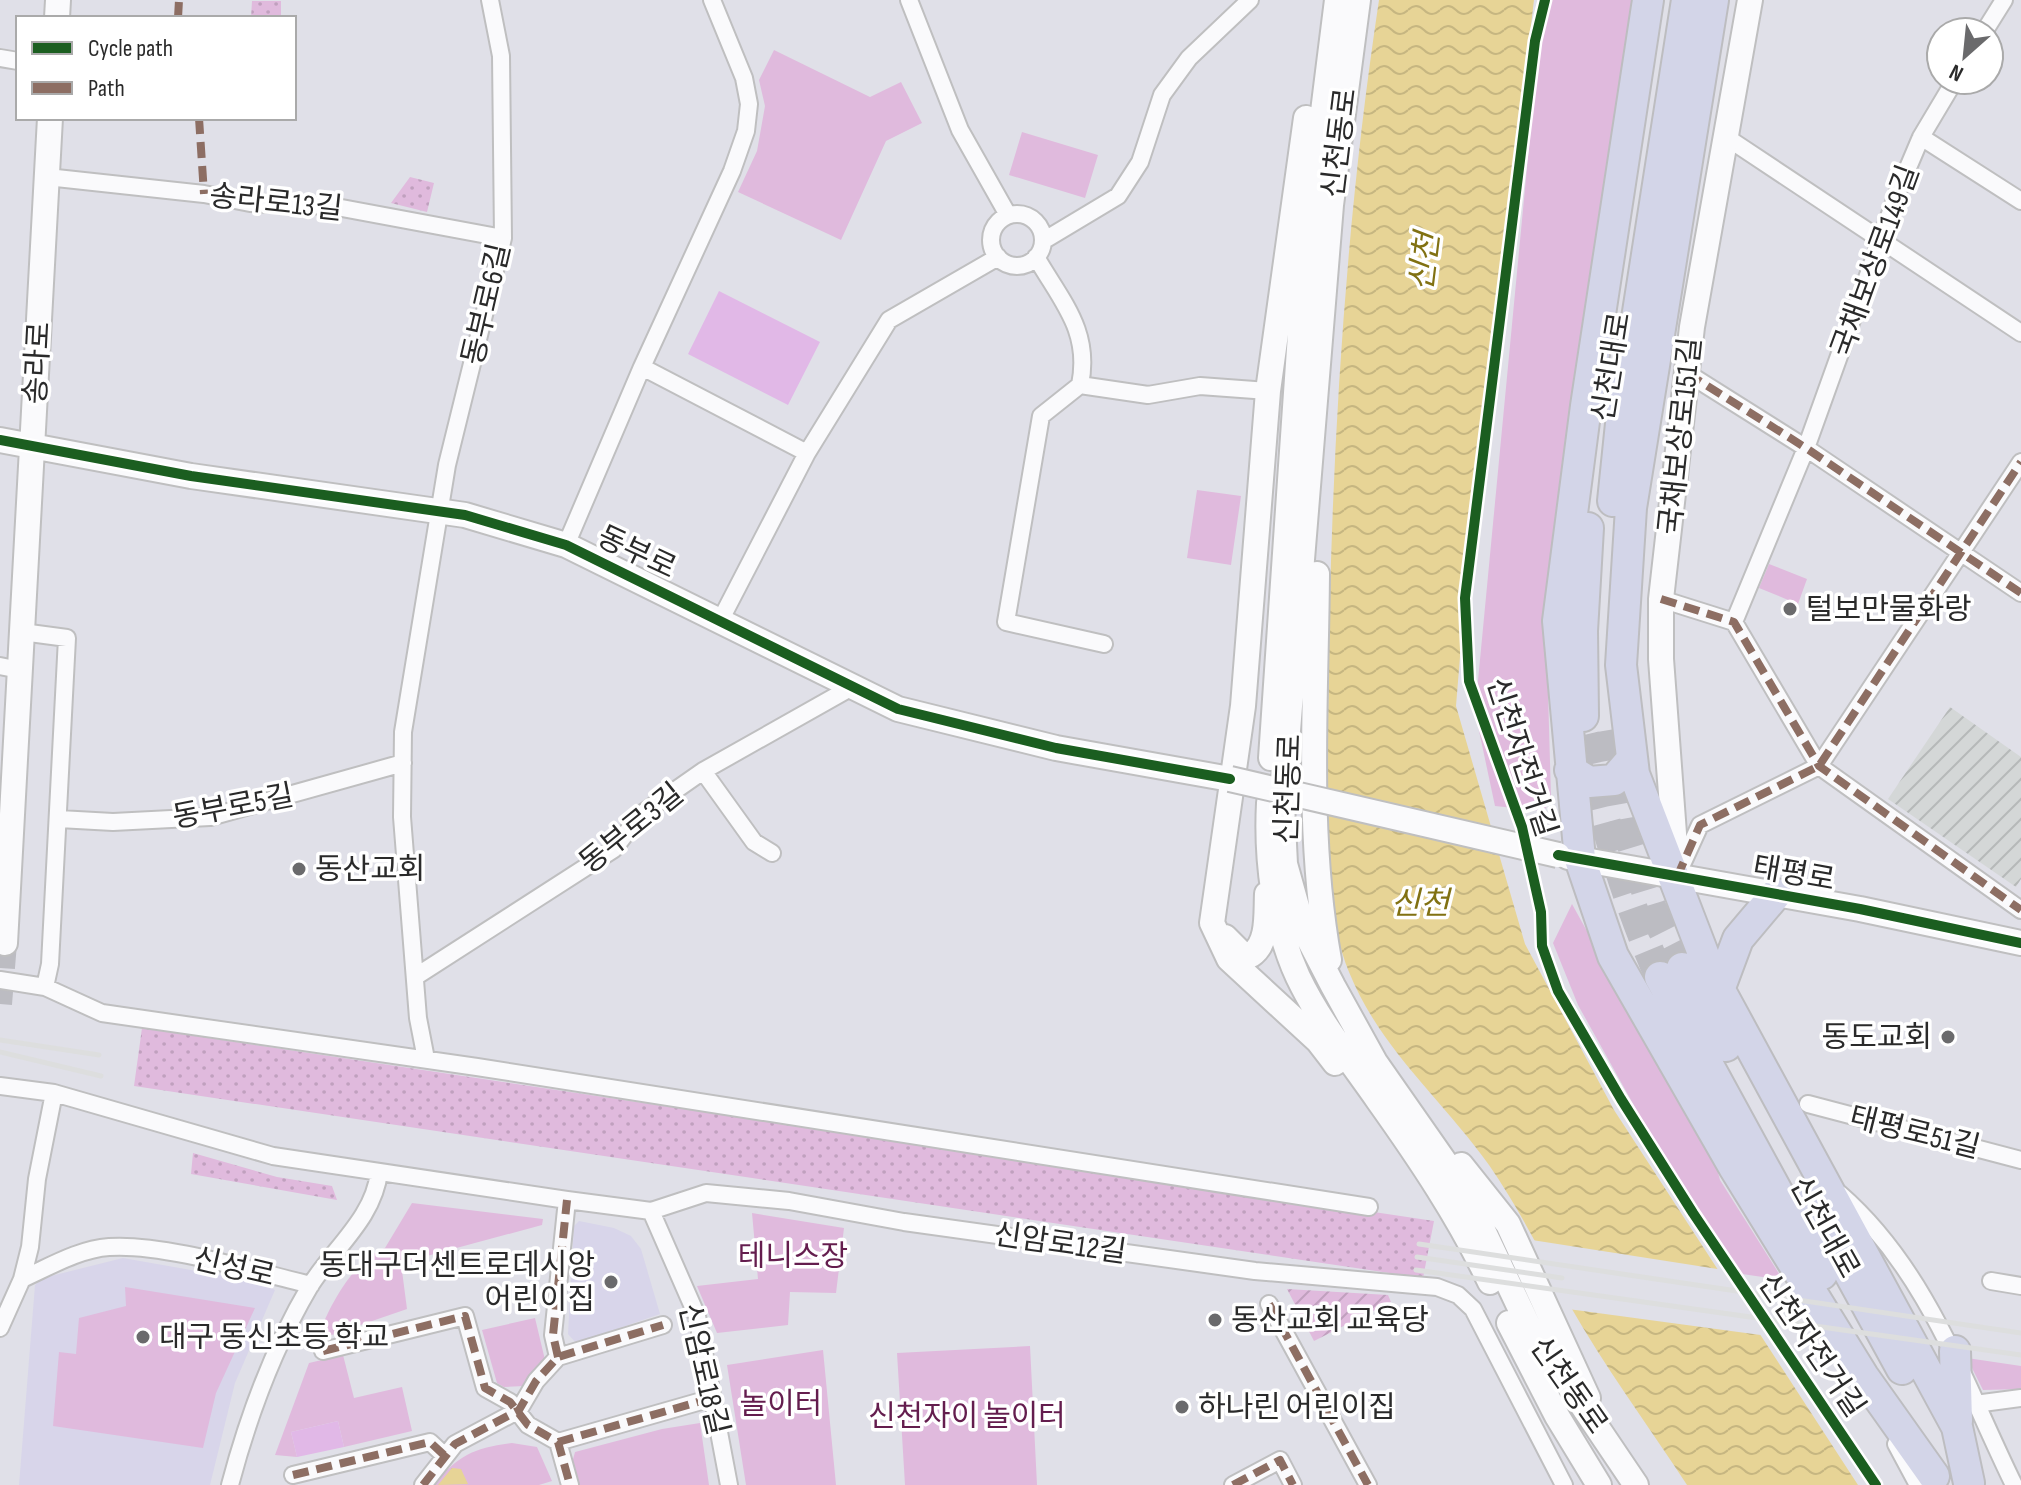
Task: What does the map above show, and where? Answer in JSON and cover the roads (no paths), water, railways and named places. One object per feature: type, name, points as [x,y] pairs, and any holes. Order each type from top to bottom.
[{"type":"highway","points":[[1648,0],[1586,406],[1558,621],[1570,770],[1569,857],[1613,956],[1734,1167],[1847,1351],[1946,1483]]},
{"type":"highway","name":"신천대로","points":[[1667,0],[1587,538],[1582,631],[1596,733],[1603,584],[1622,414],[1687,0]]},
{"type":"highway","points":[[1692,975],[1674,876],[1632,759],[1621,665],[1631,508],[1713,0]]},
{"type":"highway","points":[[1570,770],[1589,782],[1614,780],[1632,759]]},
{"type":"highway","points":[[1692,975],[1738,939],[1776,894]]},
{"type":"highway","points":[[1639,999],[1656,966],[1685,957],[1692,975],[1966,1415]]},
{"type":"highway","name":"신천대로","points":[[1692,975],[1946,1483]]},
{"type":"highway","points":[[1946,1483],[1966,1415],[1955,1351]]},
{"type":"main road","name":"신천동로","points":[[1212,923],[1230,779],[1243,706],[1268,391],[1322,0]]},
{"type":"main road","name":"신천동로","points":[[1337,0],[1306,247],[1267,845],[1283,932],[1297,974],[1317,1013],[1461,1221],[1557,1416],[1593,1480]]},
{"type":"main road","name":"신천동로","points":[[1358,0],[1331,205],[1317,402],[1314,826],[1318,900],[1333,986],[1394,1089],[1483,1190],[1508,1224],[1613,1449],[1636,1485]]},
{"type":"main road","name":"국채보상로151길","points":[[1674,876],[1661,659],[1661,599],[1687,373],[1750,0]]},
{"type":"main road","name":"송라로","points":[[5,943],[10,668],[22,632],[50,120]]},
{"type":"main road","name":"동부로","points":[[0,440],[191,476],[441,511],[566,545],[898,709],[1056,748],[1230,779],[1569,857]]},
{"type":"main road","points":[[1212,923],[1241,953],[1251,955],[1257,951],[1264,936],[1267,845]]},
{"type":"main road","name":"태평로","points":[[1569,857],[2021,943]]},
{"type":"main road","points":[[1212,923],[1229,959],[1318,1041],[1351,1083],[1393,1121]]},
{"type":"main road","points":[[1593,1480],[1613,1449]]},
{"type":"street","name":"동부로6길","points":[[426,1059],[415,977],[402,817],[403,732],[447,465],[503,238],[501,56],[490,0]]},
{"type":"street","points":[[566,545],[642,367],[732,171],[746,131],[749,104],[744,78],[712,0]]},
{"type":"street","points":[[909,0],[960,130],[1008,215]]},
{"type":"street","points":[[721,619],[807,453],[889,320],[998,257],[1021,265],[1036,257],[1043,241],[1118,196],[1140,162],[1162,95],[1189,58],[1250,0]]},
{"type":"street","name":"국채보상로149길","points":[[1734,622],[1806,448],[1921,137],[1945,96]]},
{"type":"street","points":[[1726,137],[2021,333]]},
{"type":"street","points":[[1921,137],[2021,201]]},
{"type":"street","name":"송라로13길","points":[[47,177],[204,194],[250,203],[331,206],[503,238]]},
{"type":"street","points":[[1008,215],[1031,218],[1037,224],[1043,241]]},
{"type":"street","points":[[998,257],[991,234],[1008,215]]},
{"type":"street","points":[[1036,257],[1081,337],[1085,358],[1080,385],[1041,416],[1006,622],[1104,644]]},
{"type":"street","points":[[642,367],[807,453]]},
{"type":"street","points":[[1687,373],[1806,448],[2021,593]]},
{"type":"street","points":[[1080,385],[1148,395],[1200,386],[1268,391]]},
{"type":"street","points":[[1674,876],[1700,825],[1819,766],[2021,462]]},
{"type":"street","points":[[1661,599],[1734,622],[1819,766],[2021,910]]},
{"type":"street","points":[[22,632],[67,638],[59,819],[45,987]]},
{"type":"street","name":"동부로3길","points":[[415,977],[614,849],[640,815],[703,771],[852,687]]},
{"type":"street","name":"동부로5길","points":[[59,819],[142,822],[210,817],[403,763]]},
{"type":"street","points":[[703,771],[754,842],[772,853]]},
{"type":"street","points":[[0,980],[45,987],[102,1013],[426,1059],[1369,1207]]},
{"type":"street","points":[[0,1086],[54,1093],[37,1179],[30,1247],[22,1279],[0,1328]]},
{"type":"street","name":"신암로12길","points":[[54,1093],[273,1156],[567,1200],[651,1211],[706,1193],[789,1201],[904,1222],[1255,1271],[1437,1287],[1458,1295],[1473,1309],[1564,1485]]},
{"type":"street","name":"태평로51길","points":[[1808,1104],[2021,1160]]},
{"type":"street","name":"신성로","points":[[230,1485],[270,1365],[311,1285],[343,1244],[377,1191],[379,1172]]},
{"type":"street","points":[[1820,1177],[1855,1207],[1898,1255],[1955,1351]]},
{"type":"street","points":[[558,1357],[553,1335],[567,1200]]},
{"type":"street","name":"신암로18길","points":[[651,1211],[697,1316],[729,1485]]},
{"type":"street","name":"신성로","points":[[22,1279],[87,1251],[110,1247],[156,1250],[311,1285]]},
{"type":"street","points":[[1991,1281],[2021,1286]]},
{"type":"street","points":[[1269,1304],[1368,1485]]},
{"type":"street","points":[[323,1351],[465,1316],[485,1388],[519,1410],[528,1425],[558,1442],[570,1485]]},
{"type":"street","points":[[423,1485],[455,1444],[519,1410],[536,1381],[558,1357],[663,1325]]},
{"type":"street","points":[[558,1442],[712,1398]]},
{"type":"street","points":[[2014,1485],[1966,1415],[2021,1398]]},
{"type":"street","points":[[293,1475],[430,1442],[445,1456]]},
{"type":"street","points":[[1233,1485],[1280,1460],[1293,1485]]},
{"type":"water","name":"신천","points":[[1379,0],[1534,0],[1471,521],[1456,706],[1525,944],[1614,1110],[1858,1485],[1687,1485],[1611,1373],[1489,1165],[1377,1025],[1349,972],[1339,942],[1329,879],[1326,814],[1332,538],[1348,268]]},
{"type":"water","points":[[452,1468],[461,1469],[468,1484],[438,1485]]},
{"type":"tunnel","points":[[1609,730],[1625,822],[1651,907],[1682,968]]},
{"type":"tunnel","points":[[1584,735],[1616,858],[1660,977]]},
{"type":"tunnel","points":[[0,1004],[5,943]]},
{"type":"railway","points":[[0,1040],[99,1055]]},
{"type":"railway","points":[[0,1052],[101,1076]]},
{"type":"railway","points":[[1419,1244],[2021,1333]]},
{"type":"railway","points":[[1417,1257],[1562,1278]]},
{"type":"railway","points":[[1416,1270],[2021,1355]]},
{"type":"place","name":"털보만물화랑","points":[[1790,609]]},
{"type":"place","name":"동산교회","points":[[299,869]]},
{"type":"place","name":"동도교회","points":[[1948,1037]]},
{"type":"place","name":"동대구더센트로데시앙 어린이집","points":[[611,1282]]},
{"type":"place","name":"동산교회 교육당","points":[[1215,1320]]},
{"type":"place","name":"대구 동신초등 학교","points":[[143,1337]]},
{"type":"place","name":"하나린 어린이집","points":[[1182,1407]]},
{"type":"park label","name":"테니스장","points":[[793,1256]]},
{"type":"park label","name":"놀이터","points":[[781,1404]]},
{"type":"park label","name":"신천자이 놀이터","points":[[967,1416]]}]
